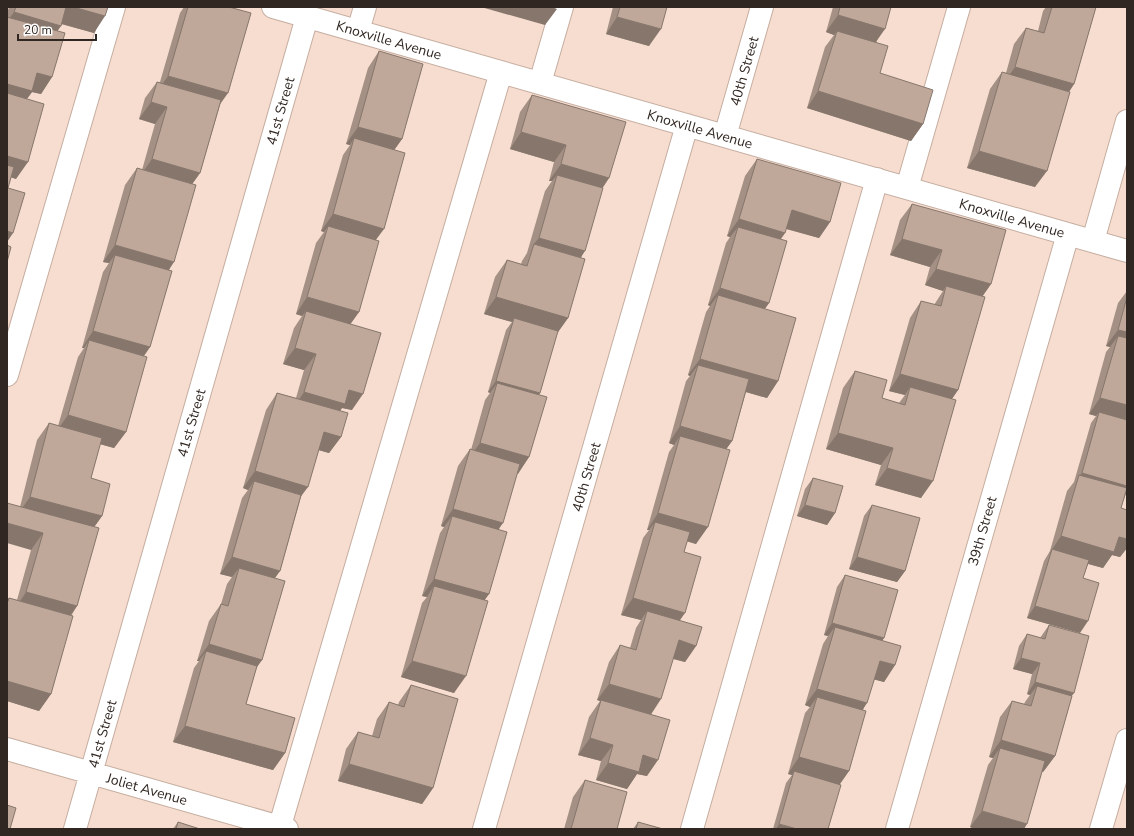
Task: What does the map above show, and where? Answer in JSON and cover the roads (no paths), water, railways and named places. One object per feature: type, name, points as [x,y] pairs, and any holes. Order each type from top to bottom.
[{"type":"street","points":[[7,375],[114,7]]},
{"type":"street","name":"Knoxville Avenue","points":[[273,7],[1127,251]]},
{"type":"street","points":[[358,31],[365,7]]},
{"type":"street","points":[[540,83],[562,7]]},
{"type":"street","name":"40th Street","points":[[725,136],[762,7]]},
{"type":"street","points":[[907,188],[959,7]]},
{"type":"street","name":"41st Street","points":[[74,829],[307,17]]},
{"type":"street","points":[[282,828],[501,72]]},
{"type":"street","points":[[1093,241],[1127,121]]},
{"type":"street","name":"40th Street","points":[[484,829],[687,125]]},
{"type":"street","points":[[692,829],[877,179]]},
{"type":"street","name":"39th Street","points":[[897,829],[1068,234]]},
{"type":"street","points":[[1101,829],[1127,740]]},
{"type":"street","name":"Joliet Avenue","points":[[7,749],[282,828]]}]
